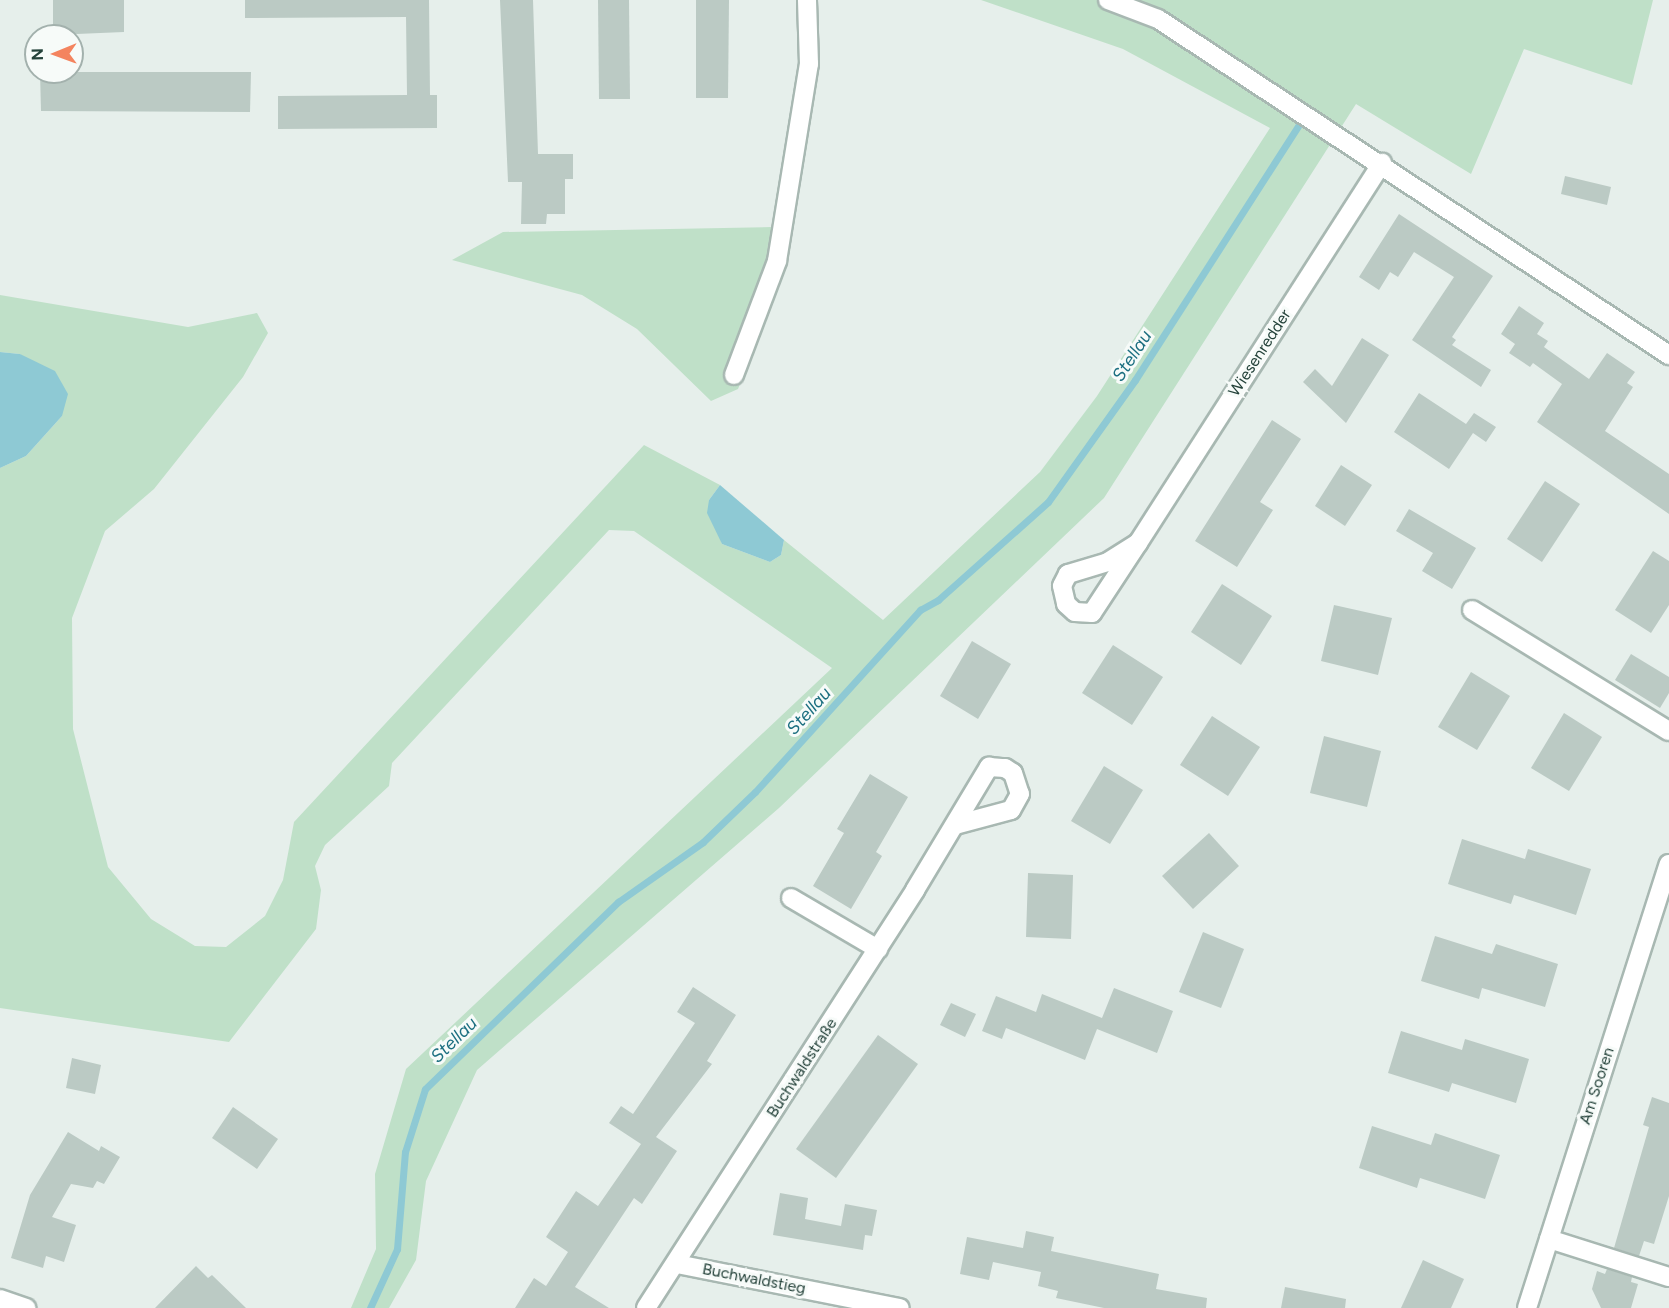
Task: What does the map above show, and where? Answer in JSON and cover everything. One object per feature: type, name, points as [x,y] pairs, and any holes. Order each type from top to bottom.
[{"type":"street","points":[[734,375],[777,261],[809,64],[807,0]]},
{"type":"street","points":[[1108,0],[1158,19],[1382,163],[1669,355]]},
{"type":"street","name":"Wiesenredder","points":[[1138,543],[1382,163]]},
{"type":"street","points":[[1472,610],[1669,731]]},
{"type":"street","name":"Buchwaldstraße","points":[[646,1308],[878,949],[955,825]]},
{"type":"street","name":"Am Sooren","points":[[1527,1308],[1669,864]]},
{"type":"street","points":[[791,898],[878,949]]},
{"type":"street","points":[[1549,1239],[1669,1277]]},
{"type":"street","name":"Buchwaldstieg","points":[[677,1263],[900,1308]]},
{"type":"street","points":[[0,1299],[26,1308]]},
{"type":"green space","points":[[981,0],[1653,0],[1632,85],[1524,49],[1471,174],[1356,104],[1104,498],[779,808],[477,1070],[426,1181],[416,1260],[389,1308],[351,1308],[376,1249],[375,1174],[406,1069],[832,668],[634,531],[609,530],[392,763],[389,786],[325,845],[315,866],[321,890],[316,929],[229,1042],[0,1008],[0,468],[26,456],[62,416],[20,354],[0,352],[0,295],[188,327],[257,313],[268,333],[243,377],[154,489],[105,531],[72,618],[73,729],[108,867],[151,919],[195,946],[226,947],[265,916],[283,880],[294,822],[644,445],[720,485],[709,500],[722,544],[770,562],[781,555],[784,540],[883,620],[1040,472],[1097,396],[1270,128],[1123,49]]},
{"type":"green space","points":[[772,227],[792,230],[757,343],[738,389],[711,401],[637,329],[582,295],[452,260],[503,232]]},
{"type":"water","points":[[0,352],[20,354],[55,371],[68,394],[62,416],[26,456],[0,468]]},
{"type":"water","points":[[720,485],[784,540],[781,555],[770,562],[722,544],[707,513],[709,500]]},
{"type":"building","points":[[53,0],[124,0],[124,32],[84,34],[84,24],[53,24]]},
{"type":"building","points":[[245,0],[429,0],[430,95],[437,95],[437,128],[278,129],[278,96],[407,95],[406,17],[245,18]]},
{"type":"building","points":[[500,0],[533,0],[538,154],[573,154],[573,179],[565,179],[565,214],[547,214],[546,224],[521,224],[522,182],[508,182]]},
{"type":"building","points":[[598,0],[629,0],[630,99],[599,99]]},
{"type":"building","points":[[696,0],[729,0],[728,98],[696,98]]},
{"type":"building","points":[[84,72],[251,72],[250,112],[41,111],[40,84],[84,84]]},
{"type":"building","points":[[1565,176],[1611,187],[1607,205],[1561,194]]},
{"type":"building","points":[[1399,214],[1493,276],[1452,337],[1456,340],[1452,345],[1491,370],[1481,387],[1412,340],[1454,277],[1414,252],[1398,277],[1390,272],[1379,290],[1359,277]]},
{"type":"building","points":[[1519,306],[1544,323],[1537,334],[1548,341],[1544,347],[1589,379],[1607,353],[1635,372],[1627,383],[1633,387],[1605,431],[1669,474],[1669,514],[1537,422],[1562,384],[1533,363],[1530,367],[1509,353],[1515,344],[1501,334]]},
{"type":"building","points":[[1362,338],[1389,355],[1346,423],[1303,382],[1315,369],[1332,386]]},
{"type":"building","points":[[1419,393],[1466,424],[1474,413],[1496,427],[1486,442],[1473,433],[1449,469],[1394,432]]},
{"type":"building","points":[[1272,420],[1301,439],[1260,502],[1273,510],[1237,567],[1195,541]]},
{"type":"building","points":[[1341,465],[1372,485],[1345,526],[1315,506]]},
{"type":"building","points":[[1545,481],[1580,504],[1542,562],[1507,539]]},
{"type":"building","points":[[1409,509],[1476,548],[1452,589],[1422,571],[1433,553],[1396,531]]},
{"type":"building","points":[[1653,551],[1669,561],[1669,605],[1651,633],[1615,610]]},
{"type":"building","points":[[1222,584],[1272,616],[1241,665],[1191,632]]},
{"type":"building","points":[[1334,605],[1392,618],[1378,675],[1321,661]]},
{"type":"building","points":[[972,641],[1011,664],[978,719],[940,696]]},
{"type":"building","points":[[1113,645],[1163,677],[1132,725],[1082,693]]},
{"type":"building","points":[[1631,654],[1669,677],[1669,693],[1660,708],[1615,680]]},
{"type":"building","points":[[1471,672],[1510,696],[1477,750],[1438,727]]},
{"type":"building","points":[[1564,713],[1602,737],[1569,791],[1531,768]]},
{"type":"building","points":[[1212,716],[1260,747],[1228,796],[1180,765]]},
{"type":"building","points":[[1324,736],[1381,751],[1367,807],[1310,793]]},
{"type":"building","points":[[1104,766],[1143,790],[1110,844],[1071,821]]},
{"type":"building","points":[[870,774],[908,797],[876,852],[882,856],[851,909],[813,886],[844,833],[837,829]]},
{"type":"building","points":[[1209,833],[1239,866],[1193,909],[1162,876]]},
{"type":"building","points":[[1462,839],[1525,859],[1528,849],[1591,869],[1576,915],[1514,895],[1511,904],[1448,884]]},
{"type":"building","points":[[1028,873],[1073,875],[1071,939],[1026,937]]},
{"type":"building","points":[[1203,932],[1244,949],[1221,1008],[1179,992]]},
{"type":"building","points":[[1435,936],[1492,954],[1496,944],[1558,964],[1545,1007],[1482,988],[1479,999],[1421,981]]},
{"type":"building","points":[[693,987],[736,1015],[707,1061],[712,1064],[656,1137],[677,1151],[642,1204],[634,1198],[575,1287],[609,1308],[515,1308],[534,1278],[546,1286],[568,1252],[546,1237],[576,1191],[598,1206],[641,1144],[609,1123],[621,1106],[633,1114],[695,1023],[677,1012]]},
{"type":"building","points":[[1114,988],[1173,1011],[1157,1053],[1097,1029],[1085,1060],[1006,1028],[1002,1039],[982,1031],[996,996],[1036,1012],[1042,994],[1102,1018]]},
{"type":"building","points":[[951,1003],[976,1014],[965,1037],[940,1025]]},
{"type":"building","points":[[1401,1031],[1462,1050],[1465,1039],[1529,1059],[1516,1103],[1452,1083],[1449,1092],[1388,1073]]},
{"type":"building","points":[[878,1035],[918,1064],[836,1178],[796,1149]]},
{"type":"building","points":[[72,1058],[101,1065],[95,1094],[66,1088]]},
{"type":"building","points":[[1652,1097],[1669,1103],[1669,1196],[1654,1244],[1644,1241],[1639,1256],[1614,1248],[1649,1127],[1643,1125]]},
{"type":"building","points":[[233,1107],[278,1139],[257,1169],[212,1138]]},
{"type":"building","points":[[1372,1126],[1431,1145],[1435,1133],[1500,1155],[1485,1199],[1420,1178],[1417,1188],[1359,1168]]},
{"type":"building","points":[[68,1132],[99,1151],[101,1146],[120,1157],[104,1184],[97,1181],[93,1188],[71,1184],[52,1217],[76,1225],[64,1262],[46,1256],[43,1268],[11,1258],[30,1195]]},
{"type":"building","points":[[780,1193],[808,1198],[805,1219],[841,1226],[845,1204],[877,1210],[872,1236],[865,1235],[863,1250],[773,1235]]},
{"type":"building","points":[[1026,1231],[1054,1237],[1051,1251],[1159,1274],[1156,1289],[1207,1298],[1206,1308],[1104,1308],[1056,1298],[1058,1291],[1038,1286],[1041,1272],[993,1262],[989,1280],[960,1274],[967,1237],[1023,1248]]},
{"type":"building","points":[[1423,1260],[1464,1279],[1451,1308],[1401,1308]]},
{"type":"building","points":[[196,1266],[208,1278],[212,1275],[246,1308],[155,1308]]},
{"type":"building","points":[[1607,1269],[1632,1277],[1631,1282],[1638,1284],[1631,1308],[1601,1308],[1592,1289],[1597,1271],[1605,1274]]},
{"type":"building","points":[[1285,1287],[1346,1299],[1345,1308],[1281,1308]]},
{"type":"waterway","name":"Stellau","points":[[370,1308],[397,1249],[405,1152],[425,1089],[618,902],[703,842],[755,792],[920,610],[938,600],[1048,502],[1135,380],[1298,126]]}]
